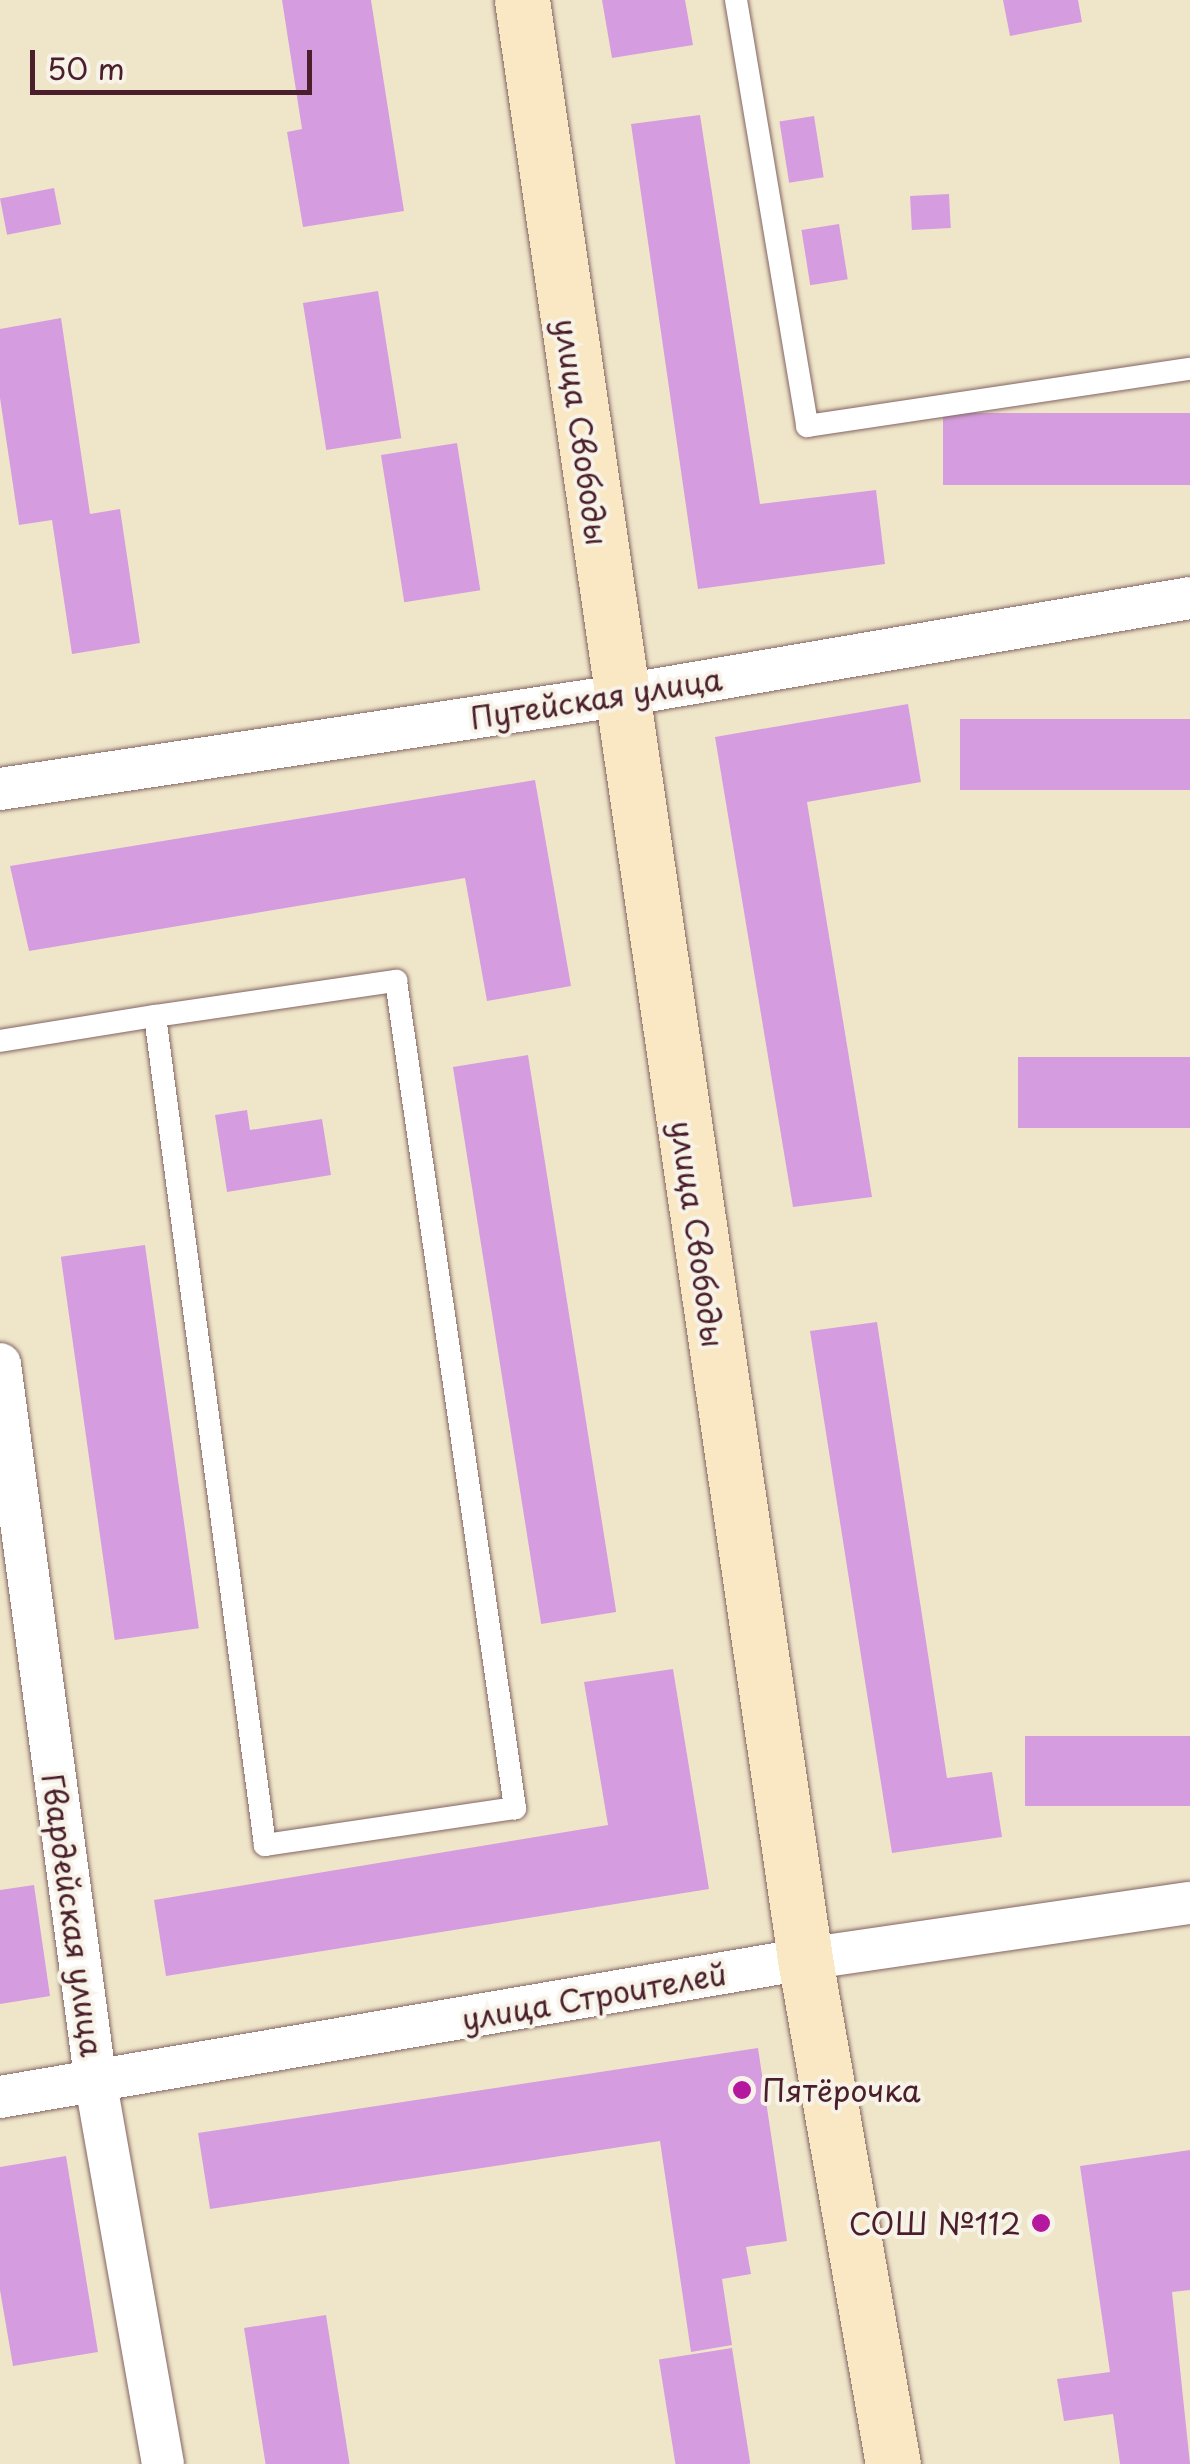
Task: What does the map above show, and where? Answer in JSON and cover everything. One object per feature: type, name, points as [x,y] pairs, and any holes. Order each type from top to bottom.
[{"type":"street","name":"улица Свободы","points":[[522,0],[618,696],[804,1959],[893,2464]]},
{"type":"street","name":"Путейская улица","points":[[0,789],[618,696],[1190,598]]},
{"type":"street","name":"Гвардейская улица","points":[[0,1364],[96,2084],[163,2464]]},
{"type":"street","name":"улица Строителей","points":[[0,2097],[96,2084],[804,1959],[1190,1903]]},
{"type":"lane","points":[[736,0],[807,426],[1190,368]]},
{"type":"lane","points":[[0,1041],[155,1016],[396,981],[515,1808],[266,1845],[155,1016]]},
{"type":"building","points":[[282,0],[371,0],[404,211],[303,227],[287,132],[302,129]]},
{"type":"building","points":[[602,0],[685,0],[693,45],[612,58]]},
{"type":"building","points":[[1003,0],[1078,0],[1082,22],[1010,36]]},
{"type":"building","points":[[700,115],[760,504],[876,490],[885,564],[698,589],[631,124]]},
{"type":"building","points":[[814,116],[824,177],[789,183],[779,121]]},
{"type":"building","points":[[54,188],[61,224],[7,235],[0,198]]},
{"type":"building","points":[[949,194],[951,228],[912,230],[910,196]]},
{"type":"building","points":[[839,224],[848,279],[810,285],[801,230]]},
{"type":"building","points":[[378,291],[401,438],[326,450],[303,303]]},
{"type":"building","points":[[61,318],[90,514],[120,509],[140,643],[72,654],[52,520],[19,525],[0,398],[0,329]]},
{"type":"building","points":[[943,413],[1190,413],[1190,485],[943,485]]},
{"type":"building","points":[[457,443],[480,590],[404,602],[381,455]]},
{"type":"building","points":[[908,704],[921,782],[807,802],[872,1197],[793,1207],[715,737]]},
{"type":"building","points":[[960,719],[1190,719],[1190,790],[960,790]]},
{"type":"building","points":[[535,780],[571,986],[487,1001],[465,878],[29,951],[10,866]]},
{"type":"building","points":[[528,1055],[616,1612],[541,1624],[453,1067]]},
{"type":"building","points":[[1018,1057],[1190,1057],[1190,1128],[1018,1128]]},
{"type":"building","points":[[247,1110],[250,1130],[322,1119],[331,1175],[227,1192],[215,1115]]},
{"type":"building","points":[[145,1245],[199,1628],[115,1640],[61,1257]]},
{"type":"building","points":[[877,1322],[947,1778],[992,1772],[1002,1837],[892,1853],[810,1331]]},
{"type":"building","points":[[673,1669],[709,1889],[166,1976],[154,1900],[608,1825],[584,1682]]},
{"type":"building","points":[[1025,1736],[1190,1736],[1190,1806],[1025,1806]]},
{"type":"building","points":[[34,1885],[50,1996],[0,2004],[0,1890]]},
{"type":"building","points":[[758,2048],[787,2241],[746,2247],[751,2274],[722,2279],[732,2345],[691,2352],[660,2141],[210,2209],[198,2133]]},
{"type":"building","points":[[1190,2150],[1190,2290],[1172,2292],[1190,2464],[1120,2464],[1113,2414],[1064,2421],[1057,2379],[1110,2372],[1080,2166]]},
{"type":"building","points":[[66,2156],[98,2352],[13,2366],[0,2290],[0,2167]]},
{"type":"building","points":[[326,2315],[350,2464],[266,2464],[244,2328]]},
{"type":"building","points":[[732,2348],[750,2464],[675,2464],[659,2360]]},
{"type":"place","name":"Пятёрочка","points":[[742,2090]]},
{"type":"place","name":"СОШ №112","points":[[1041,2223]]}]
